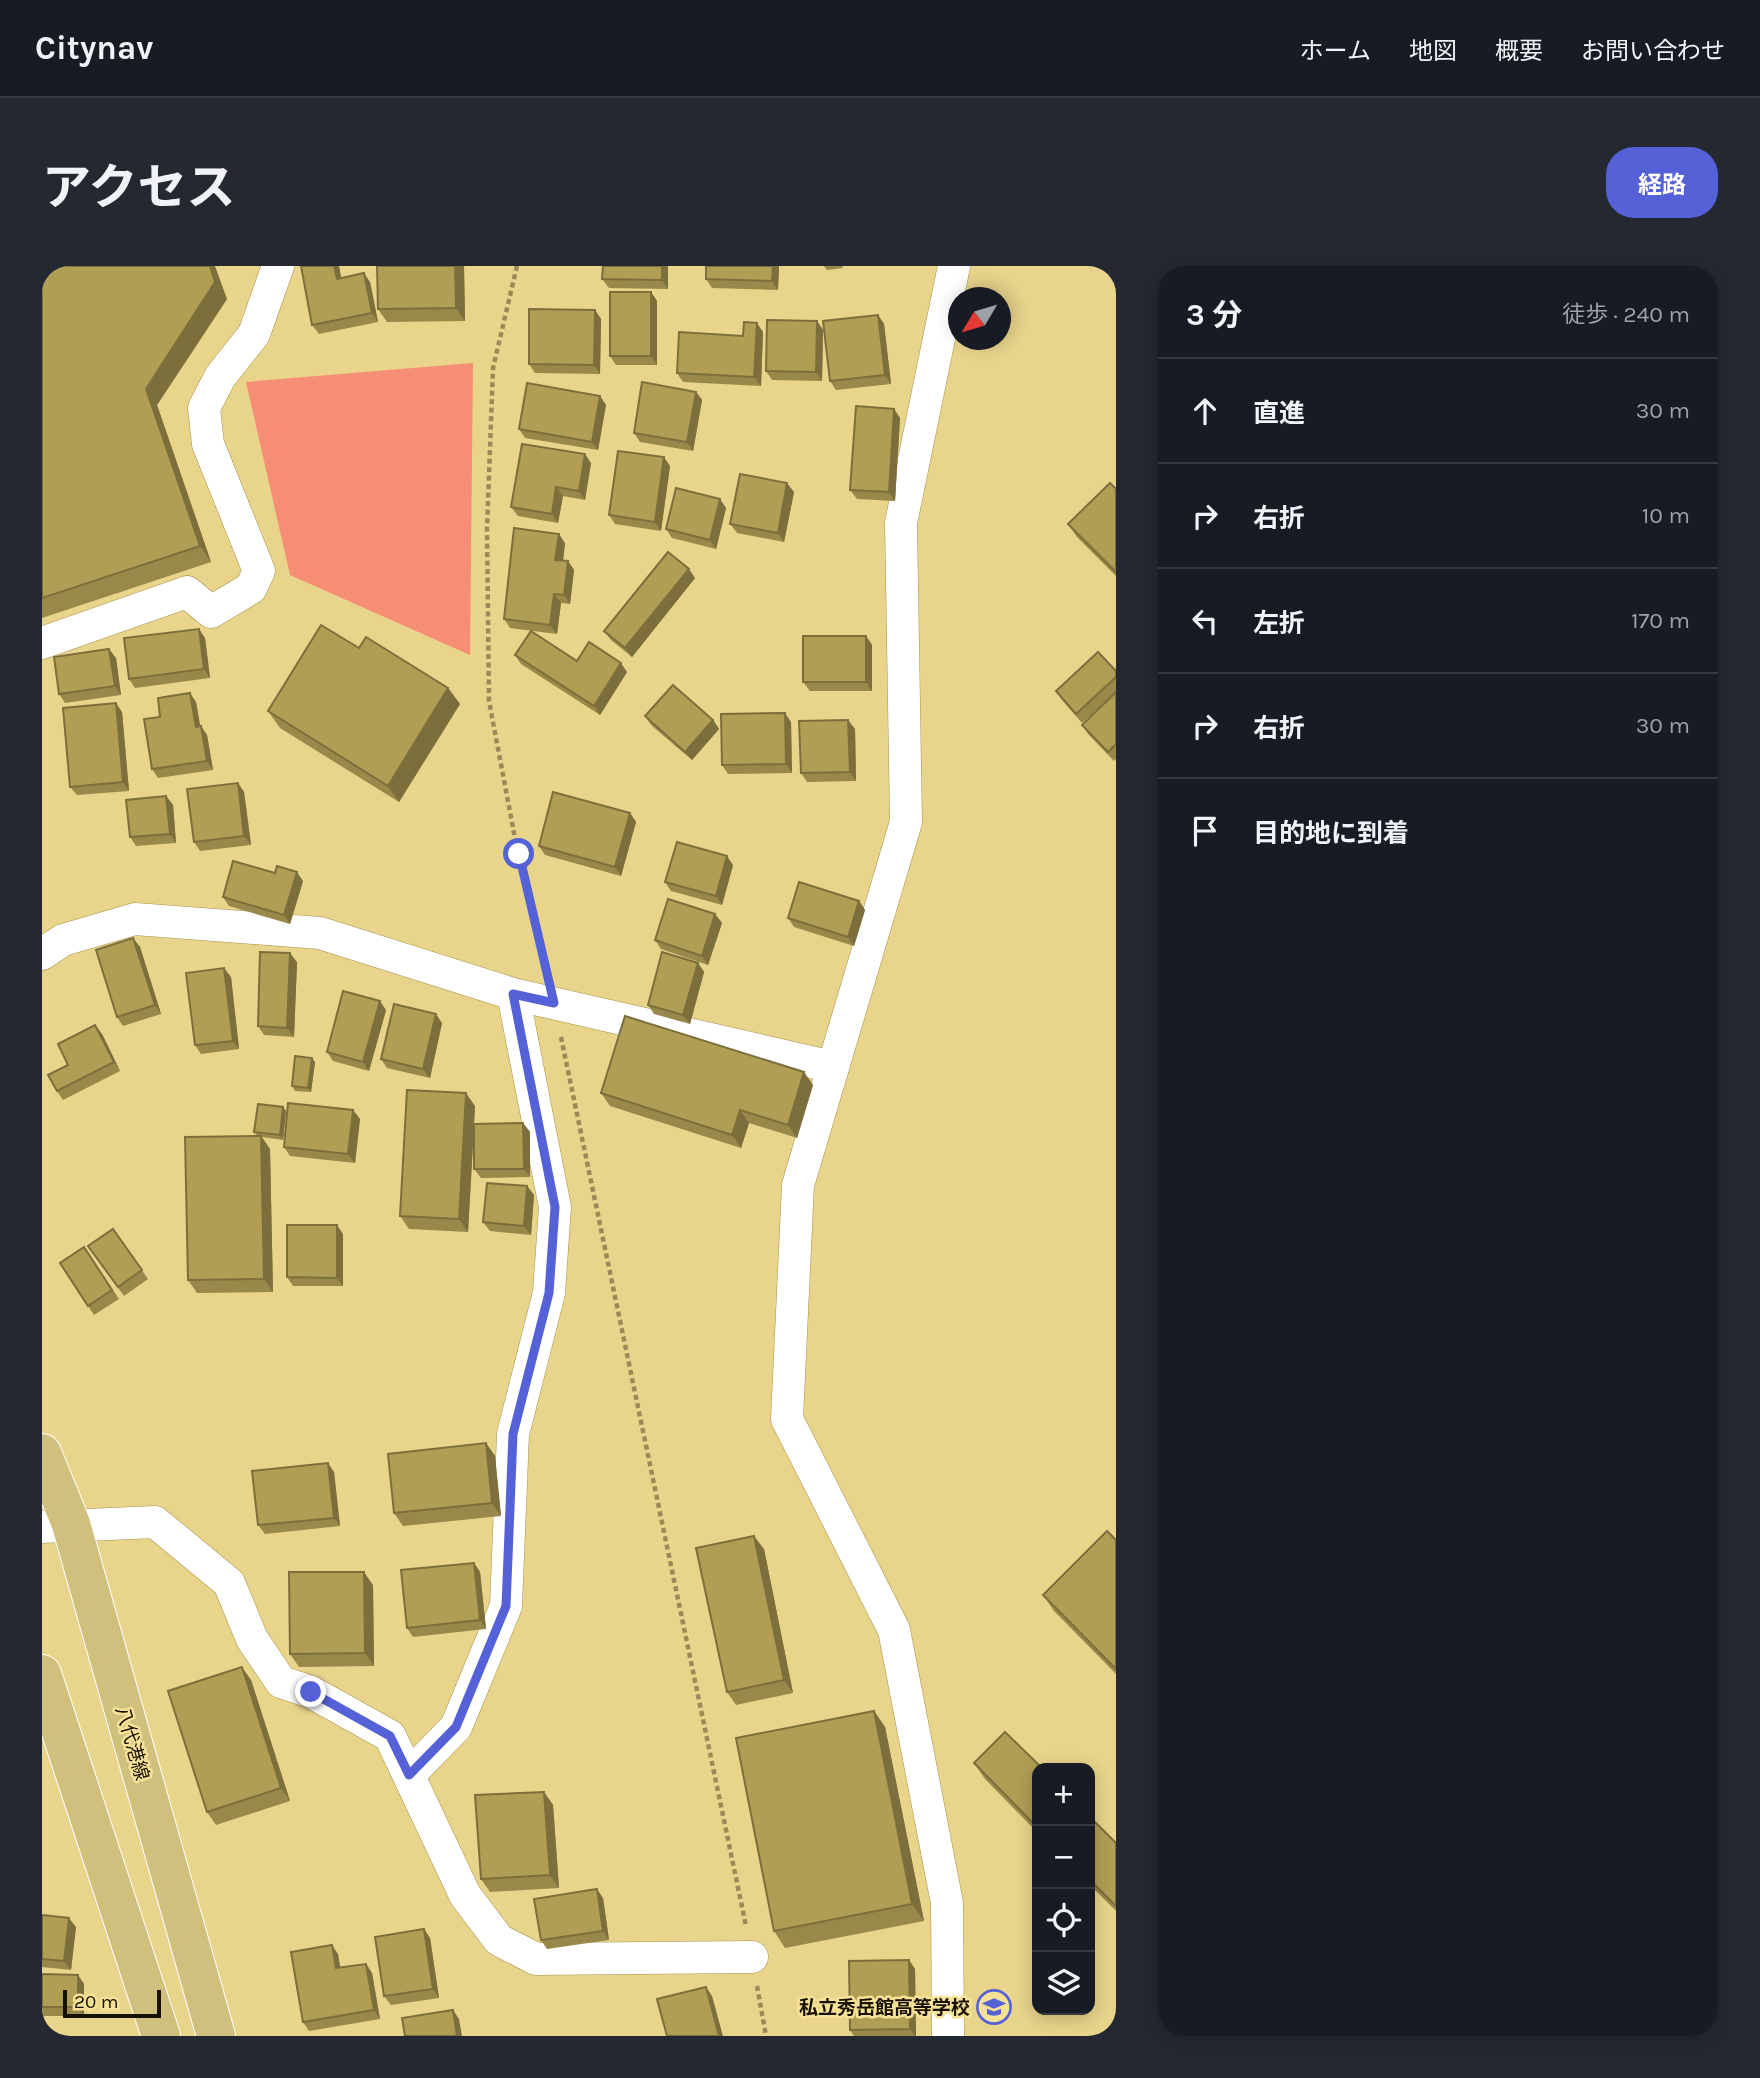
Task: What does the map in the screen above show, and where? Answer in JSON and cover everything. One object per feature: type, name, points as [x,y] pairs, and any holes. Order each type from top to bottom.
[{"type":"main road","name":"八代港線","points":[[42,1453],[56,1525],[216,2036]]},
{"type":"main road","points":[[42,1674],[161,2036]]},
{"type":"street","points":[[42,643],[187,592],[211,612],[251,587],[259,571],[208,444],[204,408],[220,377],[254,334],[278,266]]},
{"type":"street","points":[[948,2036],[947,1903],[894,1630],[787,1419],[798,1185],[906,822],[901,523],[954,266]]},
{"type":"street","points":[[42,954],[62,940],[135,919],[320,933],[513,994],[833,1067]]},
{"type":"street","points":[[409,1775],[456,1727],[506,1606],[513,1434],[549,1293],[555,1207],[513,994]]},
{"type":"street","points":[[56,1525],[155,1522],[229,1583],[251,1639],[281,1682],[311,1692],[390,1736],[465,1895],[499,1940],[536,1959],[752,1957]]},
{"type":"path","points":[[517,266],[493,368],[487,529],[489,701],[752,1957],[766,2036]]},
{"type":"shaded area","points":[[473,363],[470,655],[290,575],[246,382]]},
{"type":"building","points":[[42,266],[210,266],[215,282],[146,389],[200,546],[42,598]]},
{"type":"building","points":[[301,266],[334,266],[337,279],[364,273],[372,313],[312,325]]},
{"type":"building","points":[[377,266],[455,266],[456,308],[378,309]]},
{"type":"building","points":[[603,266],[662,266],[662,280],[602,279]]},
{"type":"building","points":[[706,266],[773,266],[772,281],[706,279]]},
{"type":"building","points":[[610,292],[651,292],[651,356],[610,356]]},
{"type":"building","points":[[529,309],[595,310],[594,365],[529,364]]},
{"type":"building","points":[[878,315],[885,375],[830,381],[823,321]]},
{"type":"building","points":[[767,320],[817,321],[816,372],[766,371]]},
{"type":"building","points":[[744,322],[757,323],[754,377],[677,373],[679,332],[743,336]]},
{"type":"building","points":[[642,382],[696,392],[687,442],[634,433]]},
{"type":"building","points":[[527,383],[600,396],[592,442],[519,429]]},
{"type":"building","points":[[856,406],[894,409],[889,492],[850,490]]},
{"type":"building","points":[[522,444],[585,454],[579,491],[556,487],[552,514],[511,507]]},
{"type":"building","points":[[618,451],[664,457],[655,522],[609,515]]},
{"type":"building","points":[[740,474],[787,483],[778,533],[730,524]]},
{"type":"building","points":[[1110,483],[1116,489],[1116,572],[1068,524]]},
{"type":"building","points":[[676,488],[720,499],[710,540],[666,529]]},
{"type":"building","points":[[514,528],[559,534],[555,560],[568,561],[564,595],[554,594],[550,625],[504,619]]},
{"type":"building","points":[[668,552],[689,569],[625,648],[604,631]]},
{"type":"building","points":[[321,625],[359,648],[366,637],[448,688],[388,786],[268,711]]},
{"type":"building","points":[[199,629],[204,669],[129,679],[124,638]]},
{"type":"building","points":[[531,631],[577,661],[589,642],[621,663],[594,706],[515,655]]},
{"type":"building","points":[[803,636],[866,636],[866,682],[803,682]]},
{"type":"building","points":[[109,649],[115,686],[59,694],[54,657]]},
{"type":"building","points":[[1098,652],[1116,671],[1116,677],[1076,714],[1056,691]]},
{"type":"building","points":[[673,685],[713,720],[685,752],[645,716]]},
{"type":"building","points":[[1116,692],[1116,744],[1108,752],[1082,725]]},
{"type":"building","points":[[190,693],[196,727],[201,726],[207,761],[152,769],[144,719],[160,717],[158,698]]},
{"type":"building","points":[[116,703],[123,782],[70,787],[63,708]]},
{"type":"building","points":[[785,713],[786,764],[722,765],[721,714]]},
{"type":"building","points":[[848,720],[850,772],[801,773],[799,721]]},
{"type":"building","points":[[238,783],[244,836],[194,842],[187,789]]},
{"type":"building","points":[[553,792],[630,813],[615,867],[539,846]]},
{"type":"building","points":[[166,796],[170,834],[130,837],[126,800]]},
{"type":"building","points":[[677,842],[727,856],[716,896],[665,882]]},
{"type":"building","points":[[233,861],[275,873],[277,866],[297,872],[284,915],[223,897]]},
{"type":"building","points":[[799,882],[859,901],[848,937],[788,918]]},
{"type":"building","points":[[668,899],[715,914],[702,956],[655,940]]},
{"type":"building","points":[[133,938],[155,1005],[117,1017],[96,950]]},
{"type":"building","points":[[260,952],[290,953],[287,1028],[258,1026]]},
{"type":"building","points":[[662,952],[698,963],[683,1015],[648,1005]]},
{"type":"building","points":[[224,968],[233,1041],[195,1045],[186,973]]},
{"type":"building","points":[[343,991],[380,1001],[363,1062],[327,1052]]},
{"type":"building","points":[[394,1004],[436,1014],[423,1069],[381,1059]]},
{"type":"building","points":[[625,1016],[804,1072],[788,1125],[740,1110],[732,1135],[601,1093]]},
{"type":"building","points":[[95,1025],[114,1062],[57,1091],[48,1075],[68,1065],[58,1044]]},
{"type":"building","points":[[295,1056],[312,1058],[308,1088],[292,1086]]},
{"type":"building","points":[[407,1090],[466,1093],[459,1219],[400,1216]]},
{"type":"building","points":[[288,1103],[353,1110],[348,1154],[284,1147]]},
{"type":"building","points":[[258,1104],[283,1107],[280,1135],[254,1132]]},
{"type":"building","points":[[523,1123],[524,1169],[474,1169],[474,1124]]},
{"type":"building","points":[[261,1136],[264,1279],[188,1280],[185,1137]]},
{"type":"building","points":[[487,1183],[527,1186],[524,1226],[483,1222]]},
{"type":"building","points":[[287,1225],[337,1225],[337,1278],[287,1277]]},
{"type":"building","points":[[113,1229],[142,1270],[118,1287],[88,1246]]},
{"type":"building","points":[[84,1247],[112,1290],[88,1306],[60,1263]]},
{"type":"building","points":[[486,1443],[492,1503],[394,1513],[388,1454]]},
{"type":"building","points":[[328,1463],[334,1518],[258,1525],[252,1471]]},
{"type":"building","points":[[1107,1531],[1116,1540],[1116,1669],[1043,1595]]},
{"type":"building","points":[[754,1536],[784,1680],[727,1692],[696,1548]]},
{"type":"building","points":[[474,1563],[480,1620],[407,1628],[401,1570]]},
{"type":"building","points":[[289,1572],[364,1572],[365,1653],[290,1654]]},
{"type":"building","points":[[242,1667],[281,1788],[207,1812],[168,1691]]},
{"type":"building","points":[[874,1711],[912,1904],[774,1931],[736,1738]]},
{"type":"building","points":[[1005,1732],[1037,1763],[1032,1763],[1032,1822],[974,1763]]},
{"type":"building","points":[[544,1792],[550,1875],[481,1879],[475,1795]]},
{"type":"building","points":[[1095,1822],[1116,1843],[1116,1906],[1095,1885]]},
{"type":"building","points":[[597,1889],[603,1931],[541,1940],[534,1899]]},
{"type":"building","points":[[42,1915],[69,1918],[64,1961],[42,1959]]},
{"type":"building","points":[[424,1929],[433,1989],[384,1996],[375,1937]]},
{"type":"building","points":[[332,1945],[336,1968],[366,1964],[374,2010],[303,2022],[291,1952]]},
{"type":"building","points":[[909,1960],[910,2029],[850,2030],[849,1961]]},
{"type":"building","points":[[42,1974],[78,1975],[78,2007],[42,2007]]},
{"type":"building","points":[[706,1987],[719,2036],[667,2036],[657,1999]]},
{"type":"building","points":[[453,2010],[457,2036],[405,2036],[402,2018]]},
{"type":"place","name":"私立秀岳館高等学校","points":[[994,2007]]},
{"type":"route","points":[[311,1692],[390,1736],[409,1775],[456,1727],[506,1606],[513,1434],[549,1293],[555,1207],[513,994],[554,1003],[519,854]]}]
